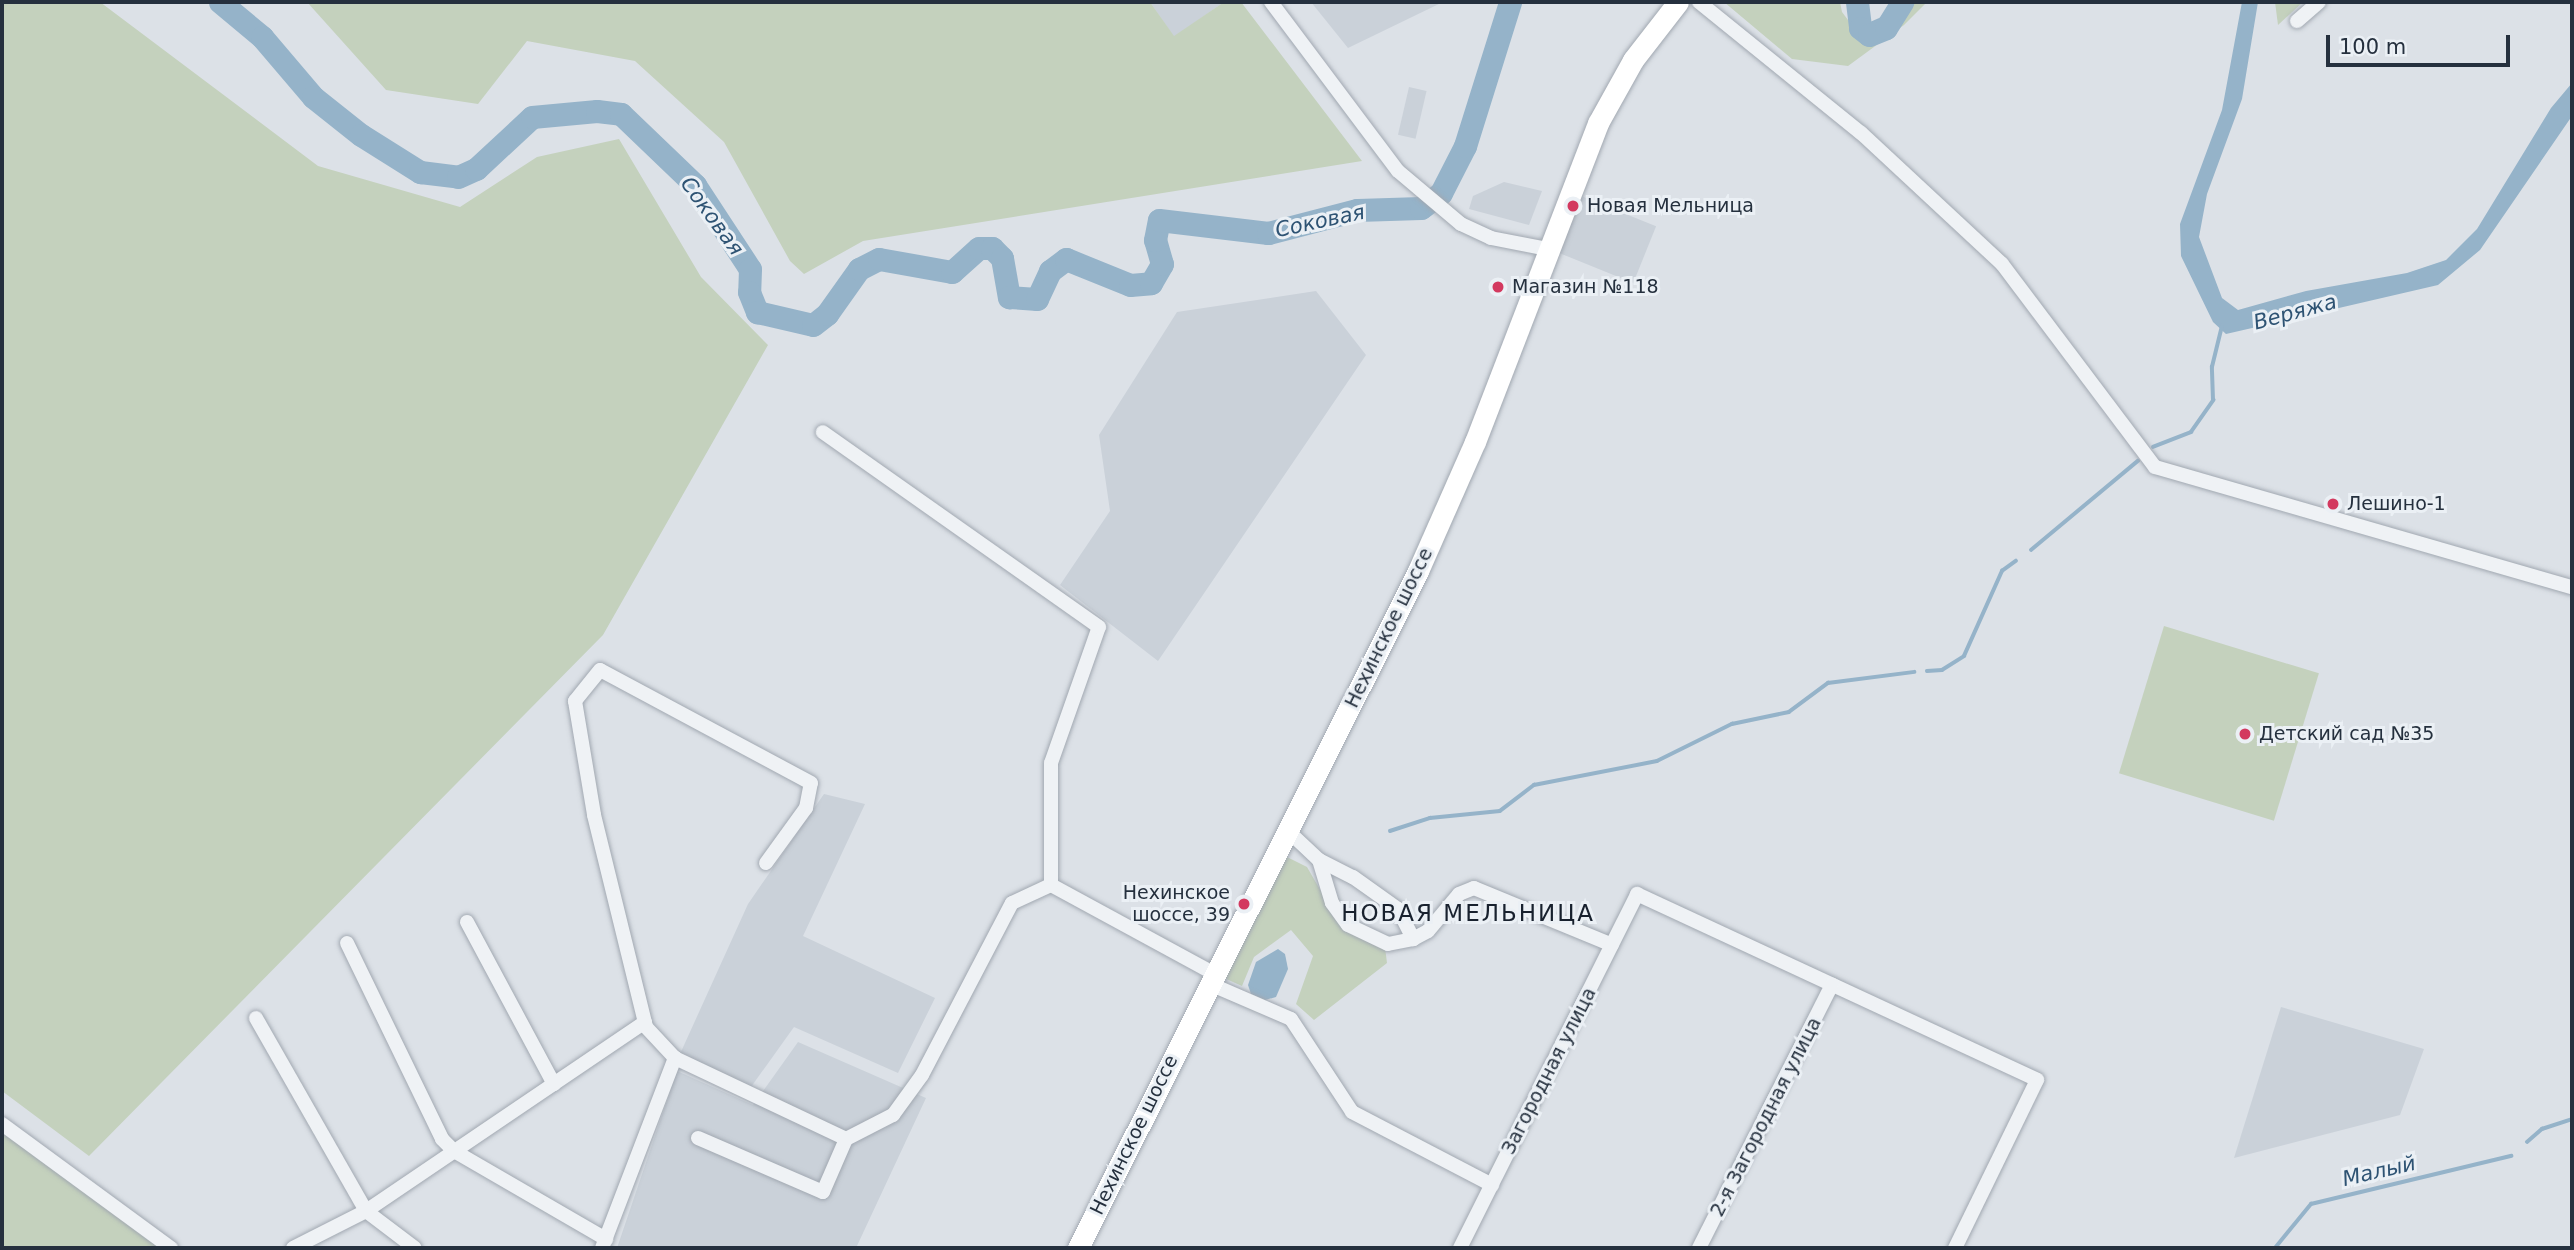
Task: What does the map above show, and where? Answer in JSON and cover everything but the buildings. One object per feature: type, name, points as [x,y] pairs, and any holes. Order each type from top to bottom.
[{"type":"main road","name":"Нехинское шоссе","points":[[1079,1248],[1451,497],[1547,249],[1615,90],[1678,2]]},
{"type":"street","points":[[1271,2],[1398,172],[1461,224],[1491,238],[1547,249]]},
{"type":"street","points":[[1699,2],[1861,134],[2002,264],[2155,467],[2572,587]]},
{"type":"street","points":[[2297,21],[2319,2]]},
{"type":"street","points":[[823,432],[1098,627],[1051,763],[1051,885]]},
{"type":"street","points":[[766,863],[806,808],[811,783],[600,670],[575,701],[594,815],[645,1022],[675,1058],[846,1139]]},
{"type":"street","points":[[1287,830],[1319,860],[1353,877],[1398,909],[1413,939]]},
{"type":"street","points":[[1319,860],[1332,903],[1348,925],[1388,944],[1413,939],[1428,931],[1459,894],[1474,888],[1612,945]]},
{"type":"street","points":[[1051,885],[1212,979],[1291,1019],[1352,1112],[1492,1185]]},
{"type":"street","points":[[698,1138],[823,1192],[846,1139],[893,1115],[922,1075],[1012,903],[1051,885]]},
{"type":"street","name":"Загородная улица","points":[[1460,1248],[1637,894],[1832,985]]},
{"type":"street","points":[[467,922],[554,1084]]},
{"type":"street","points":[[347,943],[442,1139],[454,1152],[604,1243],[675,1058]]},
{"type":"street","points":[[1832,985],[2037,1080],[1955,1248]]},
{"type":"street","name":"2-я Загородная улица","points":[[1699,1248],[1832,985]]},
{"type":"street","points":[[256,1018],[366,1211],[415,1248]]},
{"type":"street","points":[[293,1248],[366,1211],[645,1022]]},
{"type":"street","points":[[2,1124],[171,1248]]},
{"type":"shaded area","points":[[1150,2],[1224,2],[1174,37]]},
{"type":"shaded area","points":[[1311,2],[1443,2],[1348,48]]},
{"type":"shaded area","points":[[1409,87],[1427,91],[1416,139],[1398,135]]},
{"type":"shaded area","points":[[1504,182],[1542,191],[1529,225],[1469,209],[1473,196]]},
{"type":"shaded area","points":[[1581,196],[1656,226],[1633,283],[1558,253]]},
{"type":"shaded area","points":[[1316,291],[1366,355],[1158,661],[1060,585],[1110,511],[1099,435],[1177,312]]},
{"type":"shaded area","points":[[824,794],[865,804],[803,936],[935,998],[898,1073],[794,1027],[751,1087],[680,1054],[748,904]]},
{"type":"shaded area","points":[[2281,1007],[2424,1049],[2400,1115],[2234,1158]]},
{"type":"shaded area","points":[[798,1042],[926,1098],[856,1248],[617,1248],[677,1071],[753,1105]]},
{"type":"green space","points":[[2,2],[100,2],[318,166],[460,207],[537,157],[619,139],[701,277],[768,345],[603,635],[89,1156],[2,1091]]},
{"type":"green space","points":[[307,2],[1150,2],[1174,36],[1224,2],[1241,2],[1362,161],[863,241],[804,274],[790,261],[724,142],[635,61],[527,41],[478,104],[386,90]]},
{"type":"green space","points":[[1724,2],[1840,2],[1842,12],[1857,32],[1889,19],[1901,2],[1927,2],[1904,25],[1848,66],[1792,59]]},
{"type":"green space","points":[[2275,2],[2303,2],[2278,25]]},
{"type":"green space","points":[[2164,626],[2319,673],[2274,821],[2119,773]]},
{"type":"green space","points":[[1287,857],[1307,867],[1344,931],[1385,947],[1387,963],[1314,1020],[1296,1004],[1313,956],[1291,930],[1254,957],[1242,986],[1224,978],[1280,863]]},
{"type":"green space","points":[[2,1126],[164,1248],[2,1248]]},
{"type":"water","points":[[1855,2],[1864,2],[1870,22],[1886,15],[1892,2],[1906,2],[1888,24],[1868,29],[1858,22]]},
{"type":"water","points":[[2242,2],[2258,2],[2242,99],[2207,194],[2199,237],[2222,298],[2238,310],[2306,291],[2407,273],[2446,260],[2477,229],[2551,108],[2572,83],[2572,116],[2480,250],[2438,285],[2226,334],[2213,322],[2181,256],[2180,224],[2222,110]]},
{"type":"water","points":[[1278,949],[1285,954],[1288,969],[1276,997],[1265,1000],[1251,994],[1248,985],[1256,962]]},
{"type":"waterway","name":"Соковая","points":[[220,2],[262,37],[313,97],[361,135],[420,172],[458,177],[476,169],[532,117],[597,111],[621,114],[695,185],[750,269],[749,292],[757,312],[813,325],[827,314],[859,269],[879,259],[952,272],[979,248],[992,248],[1002,258],[1009,297],[1037,299],[1050,271],[1066,259],[1130,285],[1151,283],[1162,264],[1155,240],[1159,220],[1268,233],[1357,210],[1421,208],[1441,193],[1465,146],[1510,2]]},
{"type":"waterway","name":"Веряжа","points":[[1857,2],[1860,28],[1869,35],[1886,28],[1902,2]]},
{"type":"waterway","points":[[2153,447],[2191,432],[2213,400],[2212,367],[2222,326]]},
{"type":"waterway","points":[[2031,550],[2138,461]]},
{"type":"waterway","points":[[1927,671],[1942,670],[1964,656],[2002,571],[2016,561]]},
{"type":"waterway","points":[[1390,831],[1430,818],[1500,811],[1534,785],[1657,761],[1732,724],[1789,712],[1828,683],[1914,672]]},
{"type":"waterway","name":"Малый","points":[[2527,1142],[2542,1129],[2572,1119]]},
{"type":"waterway","name":"Малый","points":[[2275,1248],[2311,1204],[2511,1156]]},
{"type":"place","name":"Новая Мельница","points":[[1573,206]]},
{"type":"place","name":"Магазин №118","points":[[1498,287]]},
{"type":"place","name":"Лешино-1","points":[[2333,504]]},
{"type":"place","name":"Детский сад №35","points":[[2245,734]]},
{"type":"place","name":"Нехинское шоссе, 39","points":[[1244,904]]},
{"type":"district","name":"НОВАЯ МЕЛЬНИЦА","points":[[1468,913]]}]
